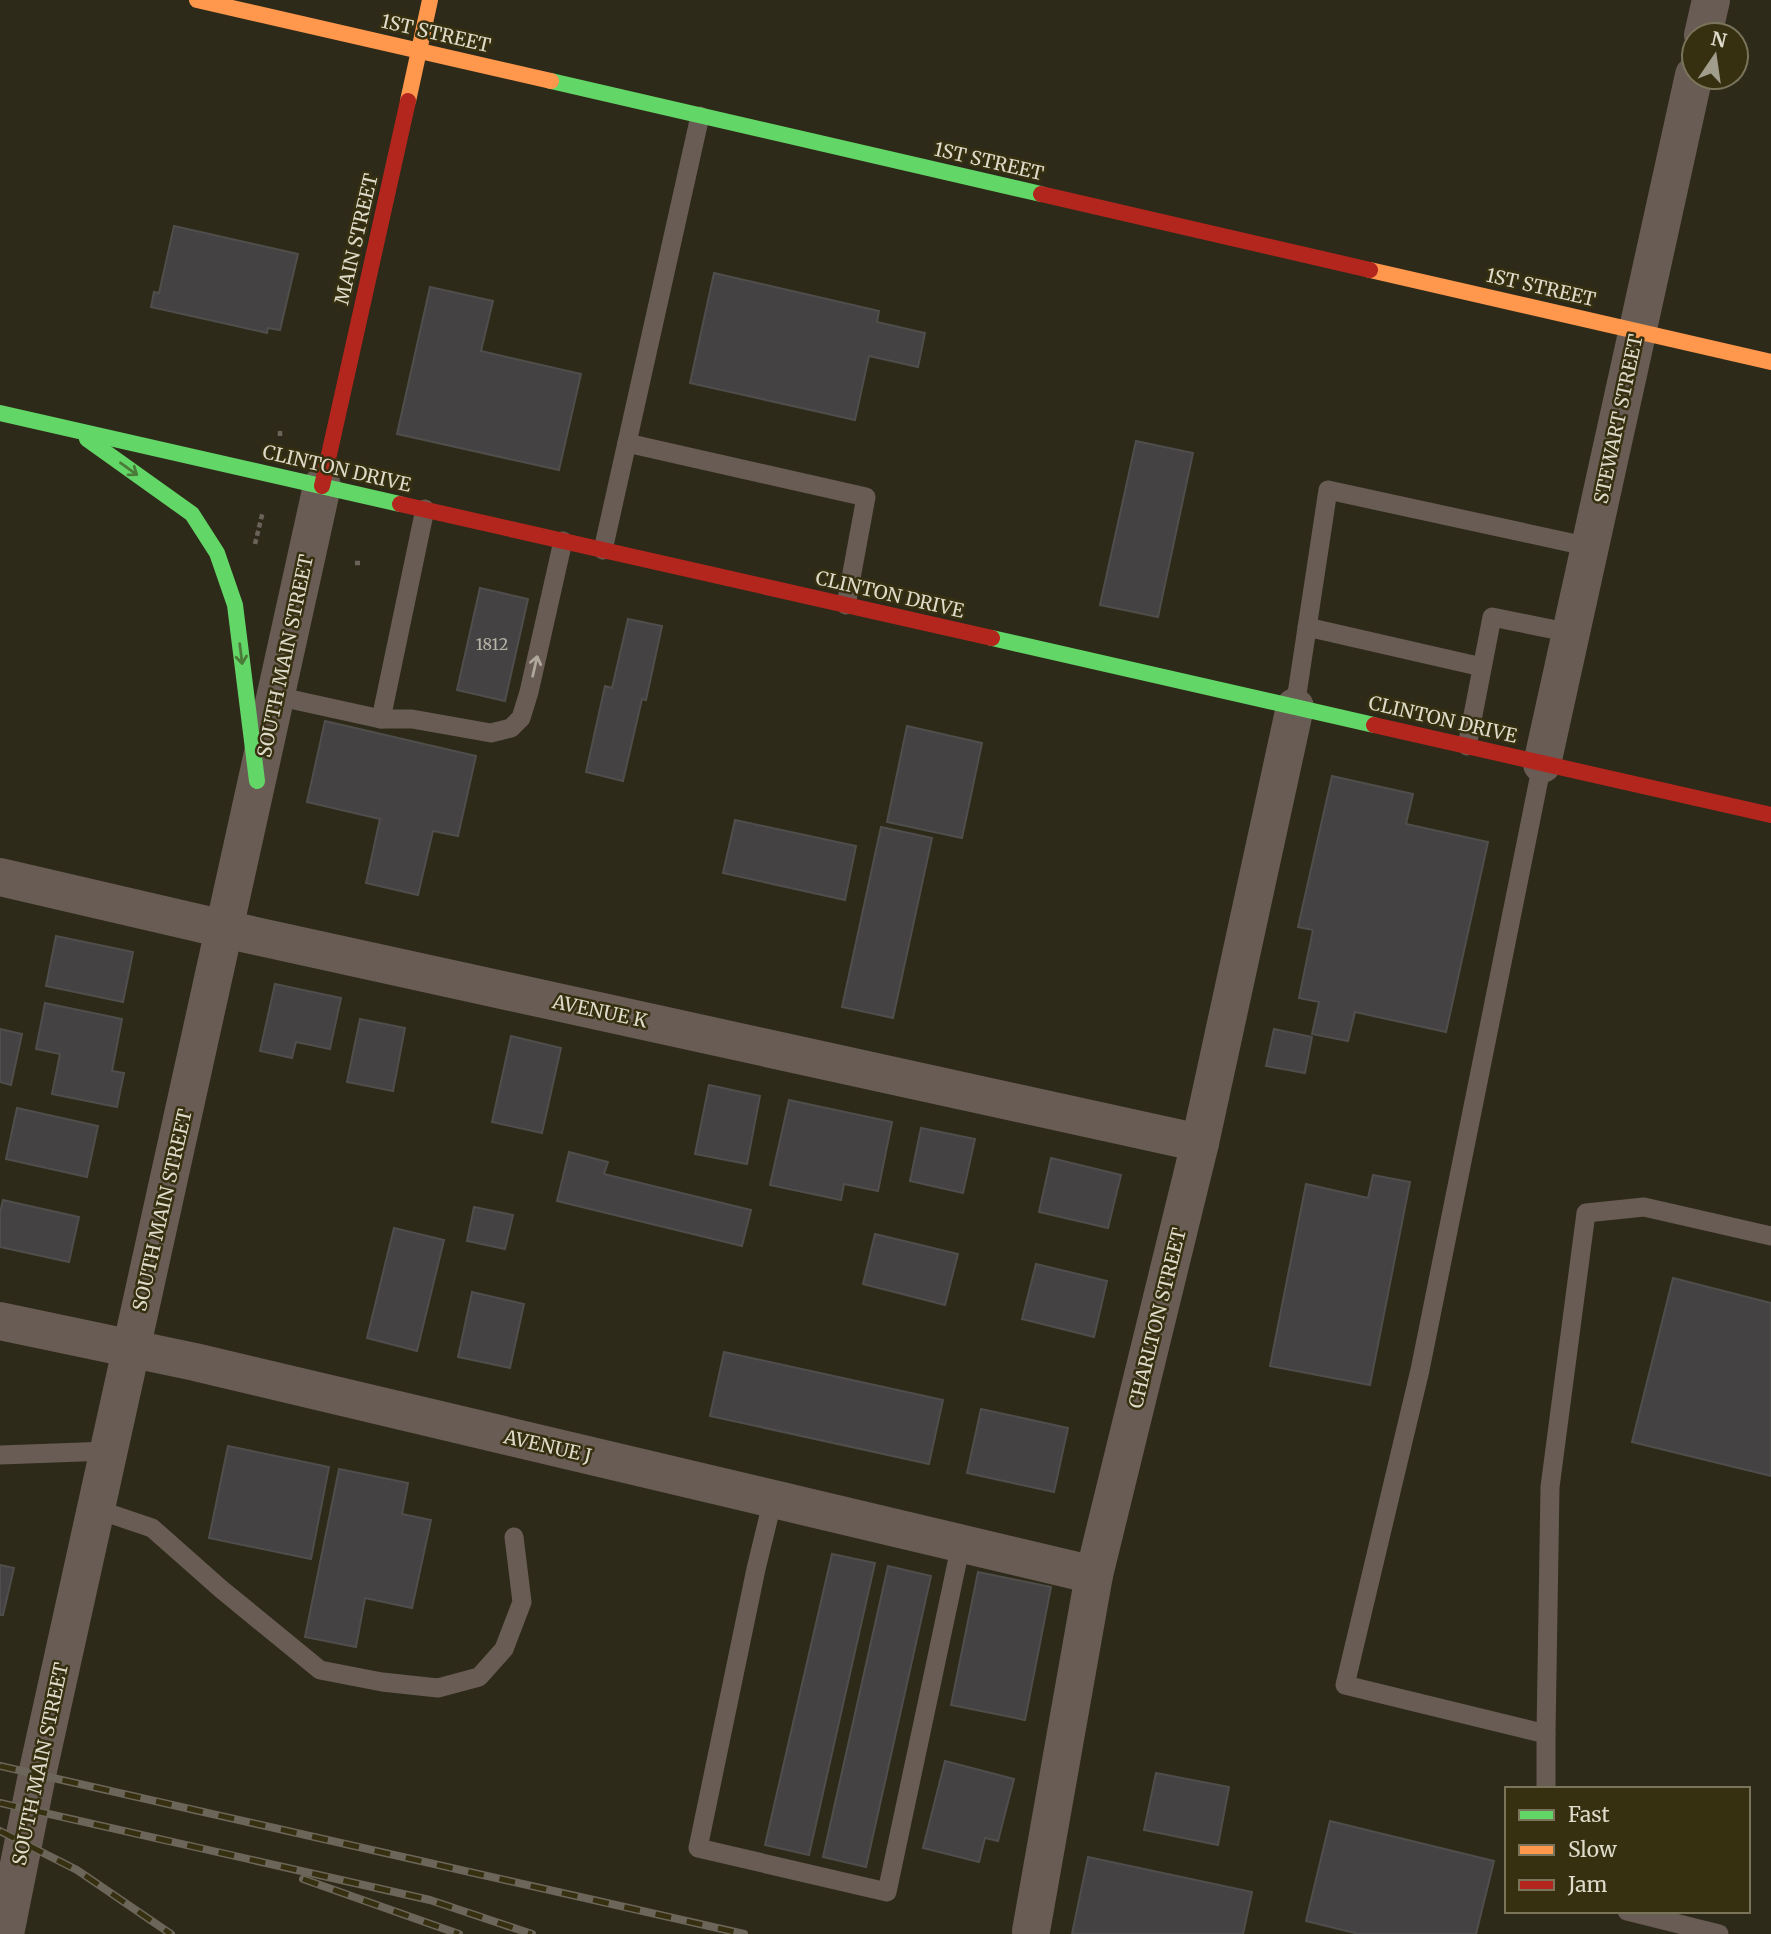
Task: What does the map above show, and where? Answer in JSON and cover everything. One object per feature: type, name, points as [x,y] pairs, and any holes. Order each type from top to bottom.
[{"type":"main road","name":"1ST STREET","points":[[197,0],[1771,362]]},
{"type":"main road","name":"MAIN STREET","points":[[322,486],[430,0]]},
{"type":"main road","name":"CLINTON DRIVE","points":[[0,413],[1771,815]]},
{"type":"main road","points":[[74,429],[192,514],[217,553],[235,605],[257,781]]},
{"type":"street","points":[[1706,21],[1711,0]]},
{"type":"street","name":"STEWART STREET","points":[[1542,764],[1690,91]]},
{"type":"street","name":"SOUTH MAIN STREET","points":[[5,1934],[35,1786],[322,486]]},
{"type":"street","name":"CHARLTON STREET","points":[[1031,1933],[1094,1575],[1200,1143],[1295,707]]},
{"type":"street","name":"AVENUE K","points":[[0,877],[1200,1143]]},
{"type":"street","name":"AVENUE J","points":[[0,1321],[131,1348],[1094,1575]]},
{"type":"lane","points":[[603,550],[699,116]]},
{"type":"lane","points":[[627,443],[866,497],[846,605]]},
{"type":"lane","points":[[1295,707],[1328,490],[1590,547]]},
{"type":"lane","points":[[382,719],[425,509]]},
{"type":"lane","points":[[276,696],[382,719],[412,719],[491,733],[511,729],[521,718],[529,692],[564,541]]},
{"type":"lane","points":[[1467,746],[1492,617],[1571,633]]},
{"type":"lane","points":[[1307,628],[1482,667]]},
{"type":"lane","points":[[1542,764],[1420,1370],[1345,1685],[1546,1734]]},
{"type":"lane","points":[[1546,1787],[1550,1487],[1586,1213],[1644,1207],[1771,1236]]},
{"type":"lane","points":[[0,1455],[109,1451]]},
{"type":"lane","points":[[774,1499],[756,1569],[698,1848],[887,1892],[961,1544]]},
{"type":"lane","points":[[96,1509],[152,1528],[320,1670],[382,1682],[438,1688],[479,1677],[504,1649],[522,1602],[514,1537]]},
{"type":"lane","points":[[1635,1913],[1719,1934]]},
{"type":"path","points":[[280,428],[280,436]]},
{"type":"path","points":[[256,544],[264,505]]},
{"type":"building","points":[[174,226],[298,254],[280,330],[268,328],[267,333],[151,307],[154,292],[159,293]]},
{"type":"building","points":[[714,273],[879,311],[877,322],[925,333],[918,367],[869,356],[855,420],[690,383]]},
{"type":"building","points":[[430,287],[493,301],[481,351],[581,374],[559,470],[397,434]]},
{"type":"building","points":[[1136,441],[1193,453],[1158,617],[1100,605]]},
{"type":"building","points":[[480,588],[528,599],[505,701],[457,690]]},
{"type":"building","points":[[628,619],[662,626],[646,700],[642,699],[623,781],[586,772],[605,686],[612,688]]},
{"type":"building","points":[[325,721],[476,756],[458,836],[433,831],[418,895],[366,883],[380,819],[307,802]]},
{"type":"building","points":[[907,726],[982,743],[962,838],[887,822]]},
{"type":"building","points":[[1332,776],[1413,794],[1406,824],[1488,842],[1446,1032],[1355,1012],[1348,1041],[1312,1034],[1319,1002],[1299,998],[1313,930],[1298,927]]},
{"type":"building","points":[[735,820],[856,846],[845,900],[723,873]]},
{"type":"building","points":[[881,827],[932,838],[893,1018],[842,1007]]},
{"type":"building","points":[[56,936],[133,952],[123,1002],[46,986]]},
{"type":"building","points":[[275,984],[341,998],[330,1049],[296,1042],[292,1058],[260,1051]]},
{"type":"building","points":[[45,1003],[122,1019],[112,1071],[124,1073],[117,1107],[52,1094],[60,1054],[36,1049]]},
{"type":"building","points":[[360,1019],[405,1028],[393,1091],[347,1082]]},
{"type":"building","points":[[0,1029],[22,1034],[11,1085],[0,1082]]},
{"type":"building","points":[[1274,1029],[1312,1037],[1305,1073],[1266,1066]]},
{"type":"building","points":[[511,1036],[561,1048],[542,1133],[492,1122]]},
{"type":"building","points":[[709,1085],[760,1096],[747,1164],[695,1154]]},
{"type":"building","points":[[789,1100],[892,1122],[878,1191],[844,1184],[841,1200],[770,1185]]},
{"type":"building","points":[[17,1108],[98,1126],[87,1177],[6,1159]]},
{"type":"building","points":[[921,1128],[975,1139],[963,1193],[910,1181]]},
{"type":"building","points":[[569,1152],[608,1162],[604,1174],[751,1210],[742,1246],[557,1201]]},
{"type":"building","points":[[1051,1158],[1121,1175],[1108,1228],[1039,1212]]},
{"type":"building","points":[[1373,1175],[1410,1182],[1370,1385],[1270,1366],[1306,1184],[1368,1198]]},
{"type":"building","points":[[3,1200],[79,1217],[69,1262],[0,1247],[0,1213]]},
{"type":"building","points":[[474,1207],[513,1215],[505,1249],[467,1241]]},
{"type":"building","points":[[394,1228],[444,1240],[417,1351],[367,1338]]},
{"type":"building","points":[[875,1234],[958,1254],[945,1305],[863,1284]]},
{"type":"building","points":[[1036,1264],[1107,1281],[1094,1337],[1022,1319]]},
{"type":"building","points":[[1673,1278],[1771,1303],[1771,1476],[1632,1442]]},
{"type":"building","points":[[472,1292],[524,1304],[510,1368],[458,1357]]},
{"type":"building","points":[[724,1352],[943,1400],[929,1464],[710,1416]]},
{"type":"building","points":[[981,1409],[1068,1428],[1054,1492],[967,1473]]},
{"type":"building","points":[[228,1446],[329,1467],[311,1559],[209,1538]]},
{"type":"building","points":[[339,1469],[408,1483],[402,1514],[431,1520],[412,1608],[365,1598],[356,1647],[305,1637]]},
{"type":"building","points":[[832,1554],[875,1563],[809,1855],[765,1845]]},
{"type":"building","points":[[0,1565],[14,1568],[3,1615],[0,1615]]},
{"type":"building","points":[[888,1566],[931,1576],[866,1867],[823,1857]]},
{"type":"building","points":[[978,1572],[1051,1587],[1025,1720],[951,1705]]},
{"type":"building","points":[[945,1761],[1014,1779],[998,1841],[985,1838],[979,1862],[923,1848]]},
{"type":"building","points":[[1156,1773],[1229,1787],[1218,1845],[1144,1830]]},
{"type":"building","points":[[1330,1821],[1494,1861],[1476,1934],[1359,1934],[1306,1921]]},
{"type":"building","points":[[1088,1857],[1252,1892],[1243,1934],[1072,1934]]},
{"type":"railway","points":[[0,1766],[744,1934]]},
{"type":"railway","points":[[0,1803],[430,1900],[532,1934]]},
{"type":"railway","points":[[0,1831],[77,1870],[171,1934]]},
{"type":"railway","points":[[303,1879],[459,1934]]},
{"type":"traffic: fast","points":[[551,81],[1041,194]]},
{"type":"traffic: fast","points":[[0,413],[400,504]]},
{"type":"traffic: fast","points":[[87,439],[192,514],[217,553],[235,605],[257,781]]},
{"type":"traffic: fast","points":[[992,638],[1374,725]]},
{"type":"traffic: slow","points":[[197,0],[551,81]]},
{"type":"traffic: slow","points":[[408,101],[430,0]]},
{"type":"traffic: slow","points":[[1370,270],[1771,362]]},
{"type":"traffic: jam","points":[[322,486],[408,101]]},
{"type":"traffic: jam","points":[[1041,194],[1370,270]]},
{"type":"traffic: jam","points":[[400,504],[992,638]]},
{"type":"traffic: jam","points":[[1374,725],[1771,815]]}]
